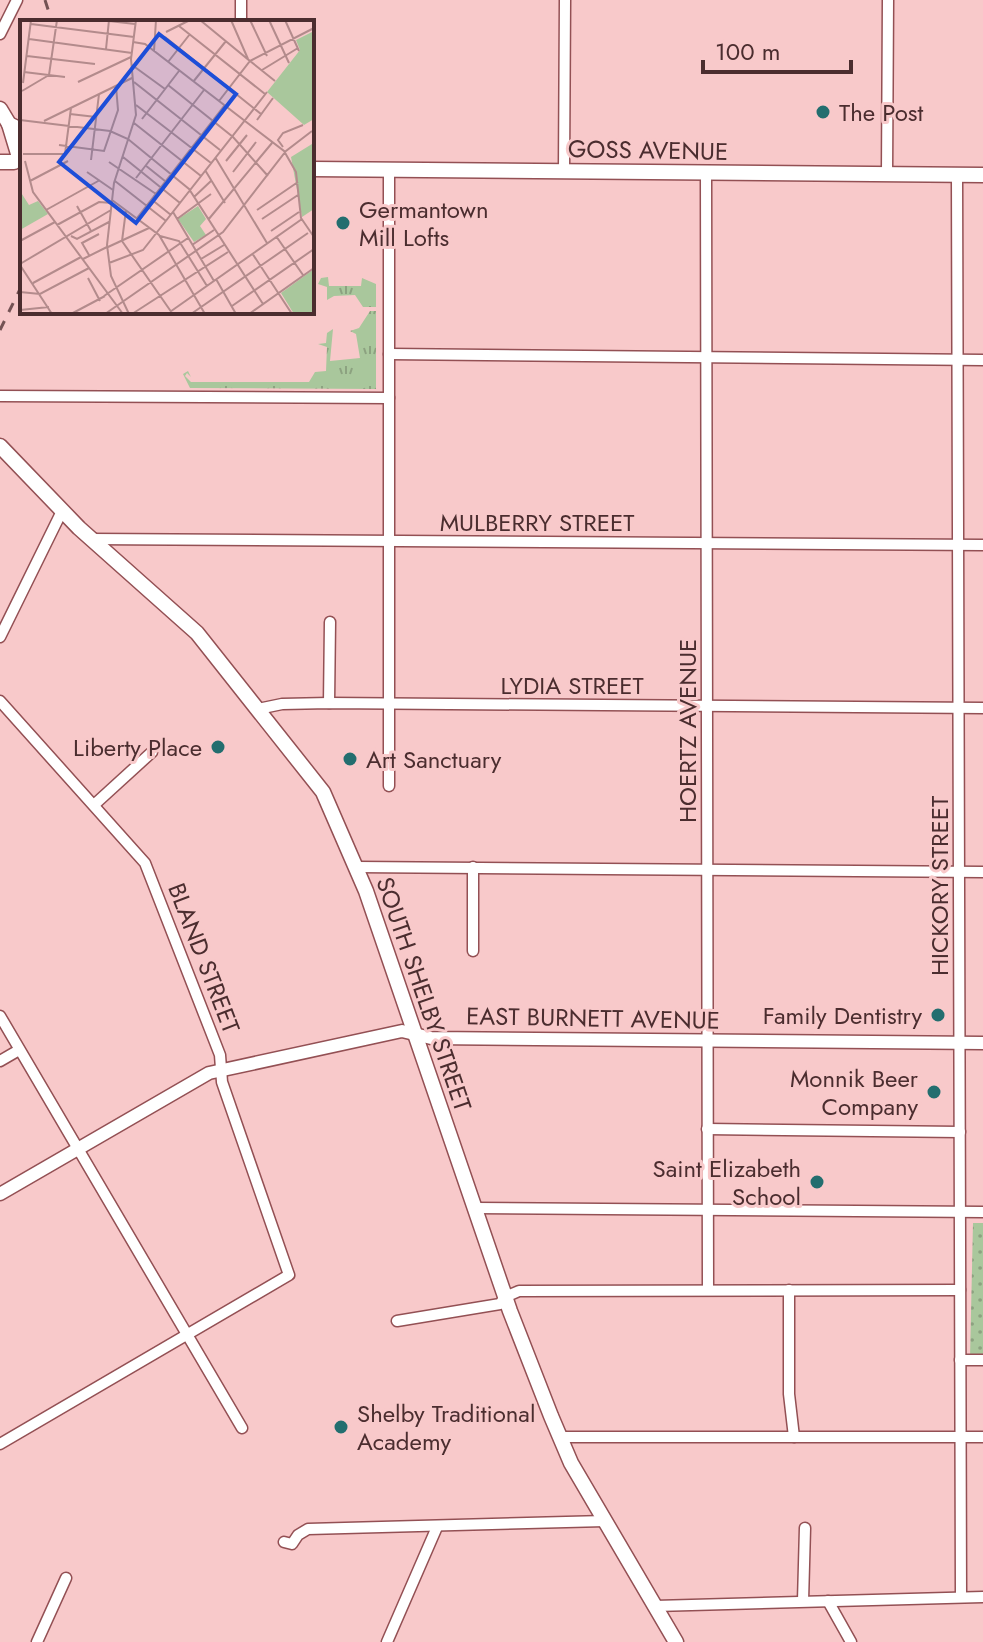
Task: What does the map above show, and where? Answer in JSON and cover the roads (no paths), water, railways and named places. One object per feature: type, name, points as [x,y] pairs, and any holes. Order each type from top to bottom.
[{"type":"main road","points":[[0,109],[20,136]]},
{"type":"main road","points":[[0,162],[14,162],[19,157],[9,124]]},
{"type":"main road","name":"GOSS AVENUE","points":[[314,169],[983,175]]},
{"type":"main road","name":"SOUTH SHELBY STREET","points":[[0,446],[90,539],[189,625],[323,792],[357,867],[505,1297],[560,1437],[671,1640]]},
{"type":"street","points":[[0,34],[17,0]]},
{"type":"street","points":[[564,171],[565,0]]},
{"type":"street","points":[[887,174],[888,0]]},
{"type":"street","points":[[389,170],[389,786]]},
{"type":"street","name":"HOERTZ AVENUE","points":[[706,172],[708,1290]]},
{"type":"street","name":"HICKORY STREET","points":[[957,175],[961,1597]]},
{"type":"street","points":[[389,354],[983,360]]},
{"type":"street","points":[[0,396],[389,398]]},
{"type":"street","points":[[0,637],[62,511]]},
{"type":"street","name":"MULBERRY STREET","points":[[90,539],[983,545]]},
{"type":"street","points":[[329,703],[330,622]]},
{"type":"street","name":"BLAND STREET","points":[[0,701],[145,863],[220,1055],[222,1082],[289,1275],[186,1336]]},
{"type":"street","name":"LYDIA STREET","points":[[258,709],[282,704],[329,703],[983,708]]},
{"type":"street","points":[[95,804],[152,752]]},
{"type":"street","points":[[357,867],[983,872]]},
{"type":"street","points":[[473,867],[473,951]]},
{"type":"street","points":[[0,1016],[242,1428]]},
{"type":"street","name":"EAST BURNETT AVENUE","points":[[0,1194],[221,1069],[402,1031],[431,1038],[983,1043]]},
{"type":"street","points":[[0,1061],[19,1050]]},
{"type":"street","points":[[707,1129],[960,1132]]},
{"type":"street","points":[[476,1208],[983,1212]]},
{"type":"street","points":[[789,1290],[789,1394],[794,1437]]},
{"type":"street","points":[[397,1321],[500,1304],[505,1297],[519,1291],[960,1290]]},
{"type":"street","points":[[0,1444],[186,1336]]},
{"type":"street","points":[[960,1360],[983,1360]]},
{"type":"street","points":[[560,1437],[983,1437]]},
{"type":"street","points":[[284,1542],[292,1544],[298,1535],[308,1529],[605,1521]]},
{"type":"street","points":[[387,1642],[437,1527]]},
{"type":"street","points":[[803,1601],[805,1528]]},
{"type":"street","points":[[37,1642],[66,1578]]},
{"type":"street","points":[[655,1606],[983,1597]]},
{"type":"street","points":[[828,1601],[851,1642]]},
{"type":"railway","points":[[45,0],[51,20]]},
{"type":"railway","points":[[0,330],[20,289]]},
{"type":"place","name":"The Post","points":[[823,112]]},
{"type":"place","name":"Germantown Mill Lofts","points":[[343,223]]},
{"type":"place","name":"Liberty Place","points":[[218,747]]},
{"type":"place","name":"Art Sanctuary","points":[[350,759]]},
{"type":"place","name":"Family Dentistry","points":[[938,1015]]},
{"type":"place","name":"Monnik Beer Company","points":[[934,1092]]},
{"type":"place","name":"Saint Elizabeth School","points":[[817,1182]]},
{"type":"place","name":"Shelby Traditional Academy","points":[[341,1427]]}]
